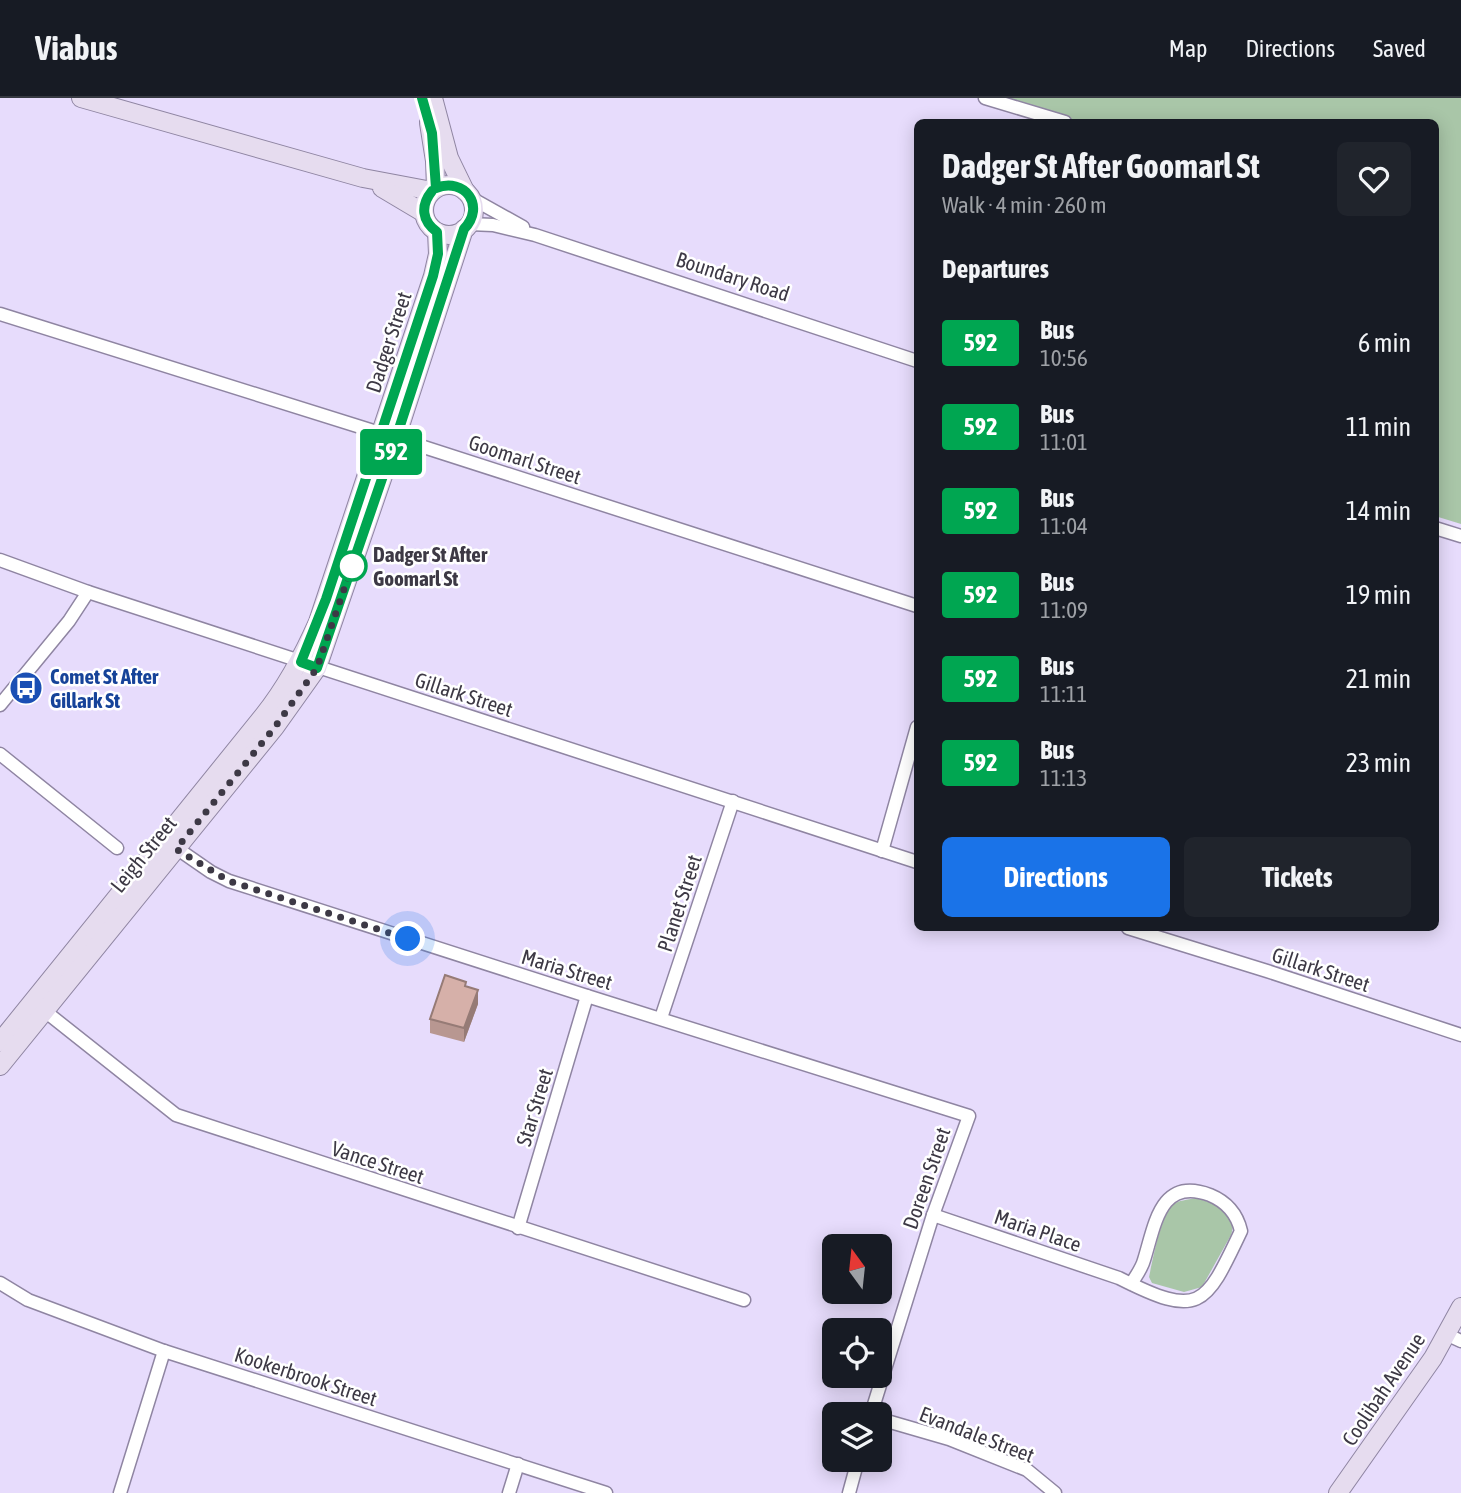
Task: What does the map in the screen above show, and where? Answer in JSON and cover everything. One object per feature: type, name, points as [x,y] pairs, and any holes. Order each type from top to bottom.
[{"type":"street","points":[[81,98],[363,178],[434,190],[451,185],[468,195]]},
{"type":"street","points":[[422,98],[432,133],[434,190],[424,205],[424,213],[426,221],[437,232],[451,234],[467,227],[473,212],[468,195],[449,158],[433,98]]},
{"type":"street","points":[[985,98],[1055,119]]},
{"type":"street","points":[[363,178],[424,213]]},
{"type":"street","name":"Boundary Road","points":[[468,195],[536,234]]},
{"type":"street","name":"Boundary Road","points":[[467,227],[493,225],[536,234],[914,360]]},
{"type":"street","name":"Dadger Street","points":[[309,665],[318,622],[467,227]]},
{"type":"street","name":"Dadger Street","points":[[389,436],[433,276],[438,254],[437,232]]},
{"type":"street","name":"Goomarl Street","points":[[0,314],[914,605]]},
{"type":"street","points":[[1439,529],[1461,536]]},
{"type":"street","name":"Gillark Street","points":[[0,560],[309,665],[914,861]]},
{"type":"street","points":[[0,705],[69,621],[88,592]]},
{"type":"street","name":"Leigh Street","points":[[0,1066],[39,1005],[170,843],[278,698],[309,665]]},
{"type":"street","points":[[882,851],[914,738]]},
{"type":"street","points":[[0,754],[117,848]]},
{"type":"street","name":"Planet Street","points":[[661,1018],[733,801]]},
{"type":"street","name":"Maria Street","points":[[170,843],[229,881],[969,1116]]},
{"type":"street","name":"Gillark Street","points":[[1137,931],[1461,1035]]},
{"type":"street","name":"Star Street","points":[[518,1228],[587,996]]},
{"type":"street","name":"Leigh Street","points":[[0,1042],[39,1005]]},
{"type":"street","name":"Vance Street","points":[[39,1005],[176,1115],[744,1300]]},
{"type":"street","name":"Doreen Street","points":[[875,1402],[933,1215],[969,1116]]},
{"type":"street","name":"Maria Place","points":[[933,1215],[1119,1278],[1131,1284],[1160,1297],[1180,1301],[1198,1299],[1207,1293],[1224,1268],[1241,1231],[1235,1213],[1219,1199],[1200,1191],[1188,1191],[1169,1199],[1158,1214],[1144,1263],[1131,1284]]},
{"type":"street","name":"Kookerbrook Street","points":[[0,1283],[28,1300],[164,1351],[606,1493]]},
{"type":"street","name":"Coolibah Avenue","points":[[1338,1493],[1401,1405],[1454,1338],[1461,1307]]},
{"type":"street","points":[[120,1493],[164,1351]]},
{"type":"street","name":"Evandale Street","points":[[892,1422],[949,1439],[1027,1470],[1055,1493]]},
{"type":"street","points":[[509,1493],[518,1464]]},
{"type":"street","points":[[849,1493],[855,1472]]},
{"type":"green space","points":[[986,98],[1461,98],[1461,524],[1439,517],[1439,119],[1060,119]]},
{"type":"green space","points":[[1195,1198],[1216,1205],[1228,1214],[1232,1227],[1231,1235],[1202,1287],[1184,1292],[1152,1283],[1149,1277],[1168,1211],[1175,1203]]},
{"type":"building","points":[[445,975],[466,982],[465,986],[478,990],[464,1028],[430,1019]]},
{"type":"bus line","name":"592","points":[[422,98],[432,133],[436,188],[451,185],[465,191],[473,205],[472,218],[464,229],[317,668],[301,662],[326,599],[433,276],[438,254],[437,232],[426,221],[424,213],[424,205],[432,191]]},
{"type":"place","name":"Dadger St After Goomarl St","points":[[352,566]]},
{"type":"place","name":"Comet St After Gillark St","points":[[26,688]]},
{"type":"route","points":[[352,566],[317,668],[275,727],[176,849],[229,881],[408,939]]}]
